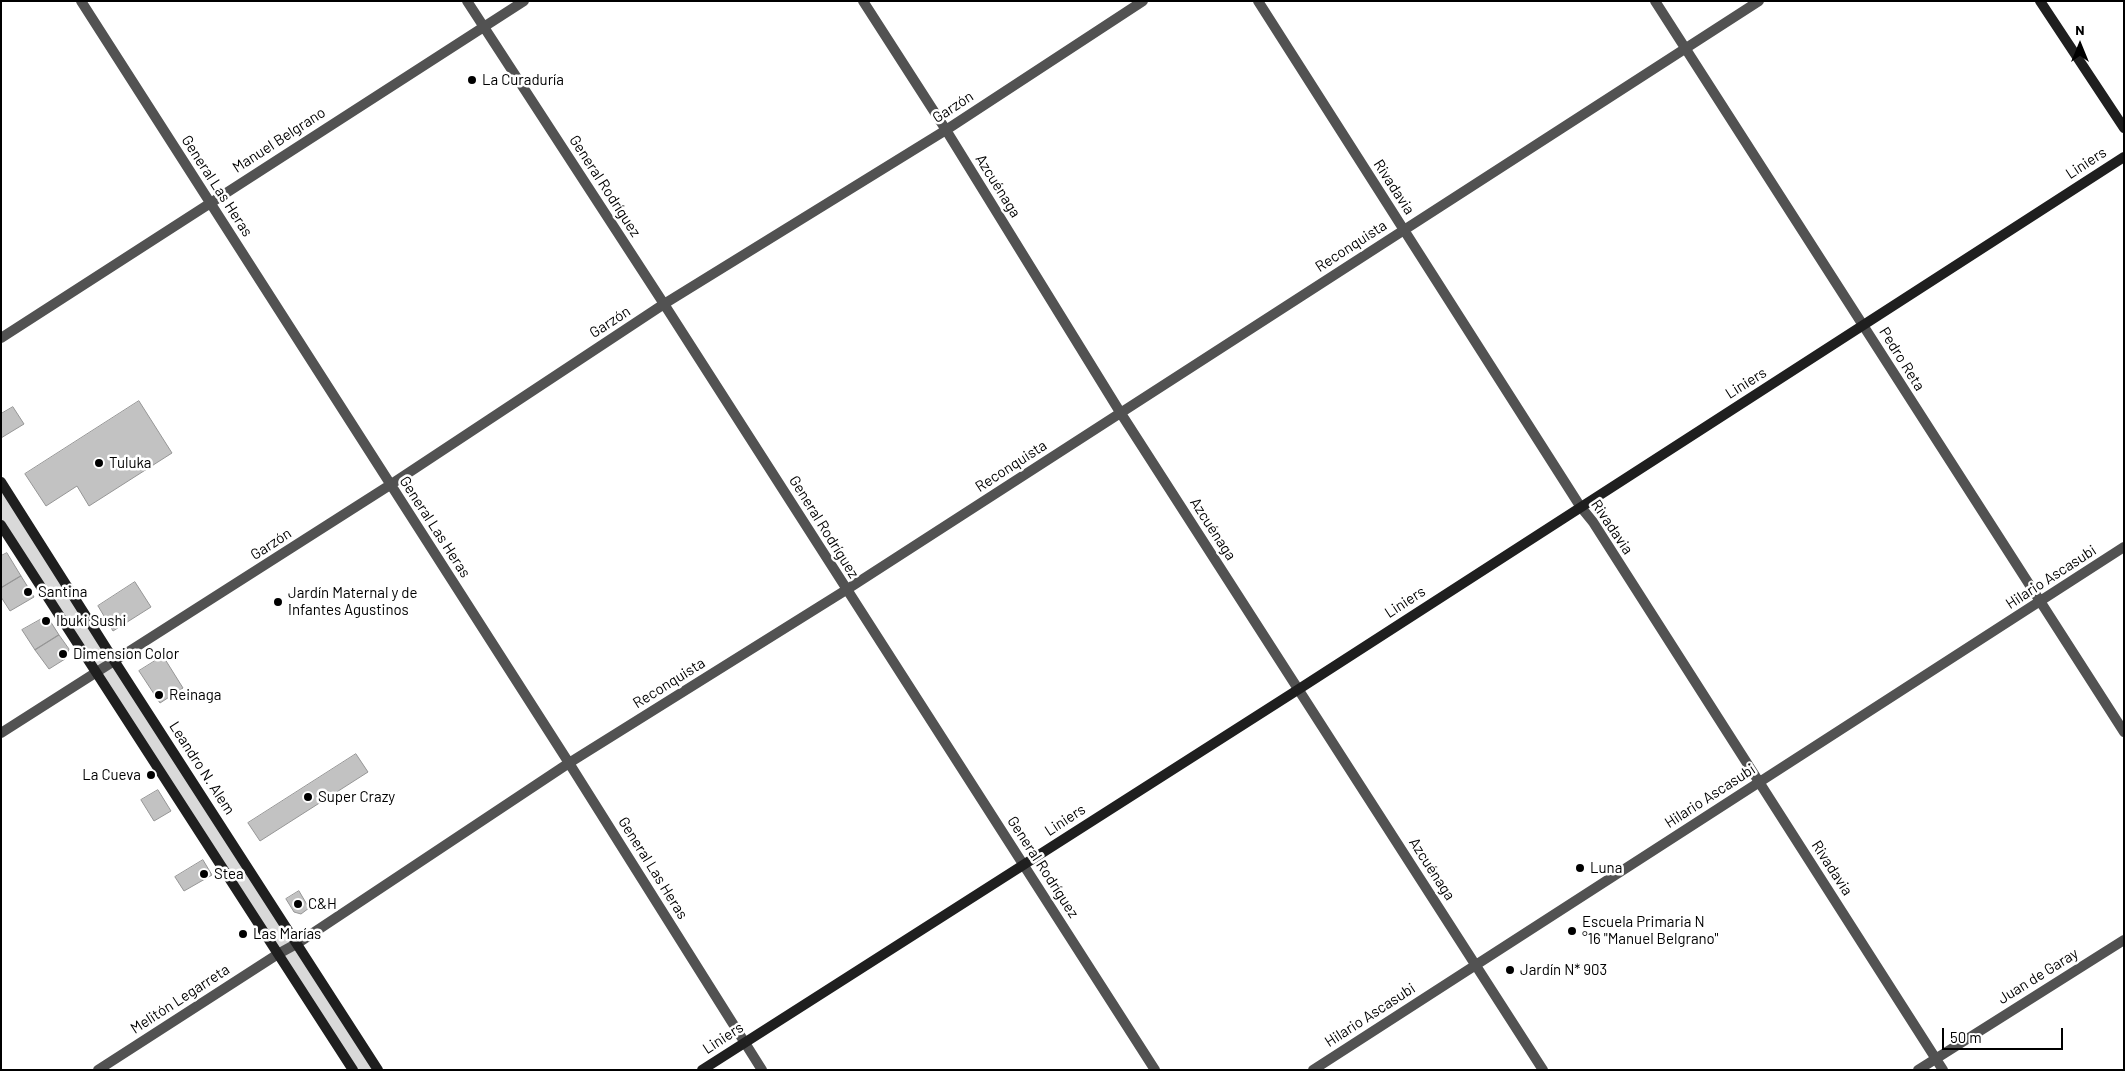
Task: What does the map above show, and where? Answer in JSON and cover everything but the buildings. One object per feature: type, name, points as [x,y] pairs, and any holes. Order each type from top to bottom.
[{"type":"street","name":"General Las Heras","points":[[81,1],[569,763],[762,1070]]},
{"type":"street","name":"General Rodríguez","points":[[467,1],[1024,864],[1154,1070]]},
{"type":"street","name":"Manuel Belgrano","points":[[1,338],[524,1]]},
{"type":"street","name":"Azcuénaga","points":[[863,1],[946,130],[1120,412],[1543,1070]]},
{"type":"street","name":"Garzón","points":[[1,733],[390,485],[664,304],[946,130],[1143,1]]},
{"type":"street","name":"Rivadavia","points":[[1258,1],[1943,1070]]},
{"type":"street","name":"Pedro Reta","points":[[1655,1],[2124,732]]},
{"type":"street","name":"Reconquista","points":[[278,954],[298,943],[569,763],[846,590],[1120,412],[1686,50],[1759,1]]},
{"type":"street","points":[[2040,1],[2124,128]]},
{"type":"street","name":"Liniers","points":[[702,1070],[1298,689],[1580,506],[1864,326],[2124,157]]},
{"type":"street","name":"Leandro N. Alem","points":[[1,482],[378,1070]]},
{"type":"street","points":[[1,525],[354,1070]]},
{"type":"street","name":"Hilario Ascasubi","points":[[1313,1070],[2124,547]]},
{"type":"street","name":"Juan de Garay","points":[[1918,1070],[2124,940]]},
{"type":"street","name":"Melitón Legarreta","points":[[98,1070],[278,954]]},
{"type":"shaded area","points":[[1,482],[378,1070],[353,1070],[1,525]]},
{"type":"place","name":"La Curaduría","points":[[472,80]]},
{"type":"place","name":"Tuluka","points":[[99,463]]},
{"type":"place","name":"Santina","points":[[28,592]]},
{"type":"place","name":"Jardín Maternal y de Infantes Agustinos","points":[[278,602]]},
{"type":"place","name":"Ibuki Sushi","points":[[46,621]]},
{"type":"place","name":"Dimension Color","points":[[63,654]]},
{"type":"place","name":"Reinaga","points":[[159,695]]},
{"type":"place","name":"La Cueva","points":[[151,775]]},
{"type":"place","name":"Super Crazy","points":[[308,797]]},
{"type":"place","name":"Luna","points":[[1580,868]]},
{"type":"place","name":"Stea","points":[[204,874]]},
{"type":"place","name":"C&H","points":[[298,904]]},
{"type":"place","name":"Escuela Primaria N °16 \"Manuel Belgrano\"","points":[[1572,931]]},
{"type":"place","name":"Las Marías","points":[[243,934]]},
{"type":"place","name":"Jardín N* 903","points":[[1510,970]]}]
